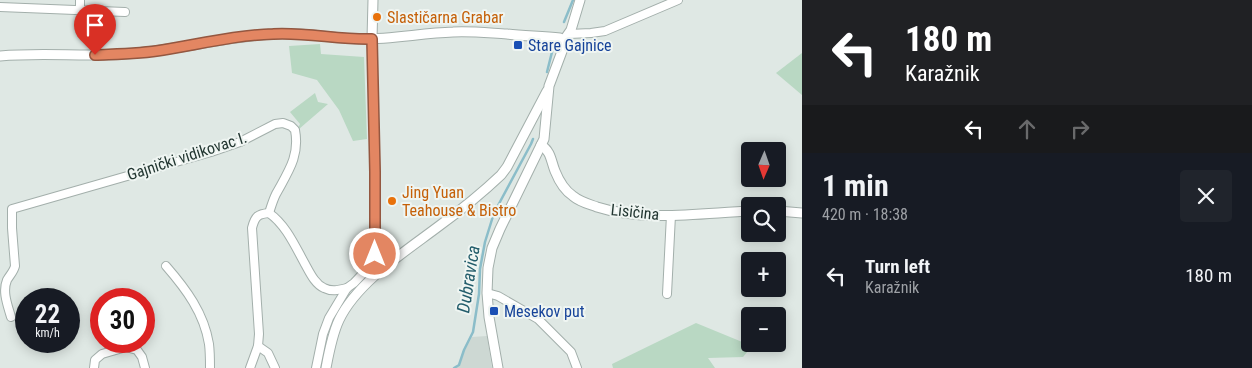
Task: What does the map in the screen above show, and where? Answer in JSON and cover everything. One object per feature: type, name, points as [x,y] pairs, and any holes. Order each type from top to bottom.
[{"type":"street","points":[[80,0],[80,11]]},
{"type":"street","points":[[316,368],[328,318],[347,288],[371,265],[375,254],[373,0]]},
{"type":"street","points":[[326,368],[334,331],[339,319],[358,294],[379,272],[456,214],[501,175],[507,167],[549,86],[580,0]]},
{"type":"street","points":[[0,56],[16,54],[126,54],[274,33],[351,39],[455,32],[560,38],[605,31],[678,0]]},
{"type":"street","points":[[0,7],[125,12]]},
{"type":"street","points":[[498,368],[489,317],[487,293],[488,268],[492,248],[500,229],[541,145],[545,132],[549,86]]},
{"type":"street","name":"Gajnički vidikovac I.","points":[[12,317],[5,295],[5,286],[15,266],[12,209],[211,152],[240,142],[275,124],[283,123],[295,130],[297,148],[292,164],[275,196],[269,213]]},
{"type":"street","points":[[530,123],[540,127],[545,132]]},
{"type":"street","name":"Lisičina","points":[[541,145],[548,151],[555,171],[564,188],[584,203],[629,215],[741,211]]},
{"type":"street","points":[[786,212],[802,213]]},
{"type":"street","points":[[250,368],[258,346],[259,334],[252,228],[254,220],[260,214],[269,213],[277,219],[290,236],[313,278],[320,286],[332,291],[347,288]]},
{"type":"street","name":"Lisičina","points":[[667,294],[671,215]]},
{"type":"street","points":[[166,266],[193,300],[209,345],[210,368]]},
{"type":"street","points":[[487,293],[498,296],[538,319],[571,352],[577,368]]},
{"type":"street","points":[[258,346],[268,353],[275,368]]},
{"type":"street","points":[[94,368],[95,360],[98,356],[126,347],[137,350],[142,358],[144,368]]},
{"type":"shaded area","points":[[487,336],[492,368],[456,368],[460,365],[472,337]]},
{"type":"green space","points":[[320,44],[321,54],[364,57],[367,139],[353,141],[339,110],[317,80],[292,73],[289,46]]},
{"type":"green space","points":[[802,53],[802,95],[776,73]]},
{"type":"green space","points":[[315,93],[318,102],[328,104],[299,129],[300,124],[290,112]]},
{"type":"green space","points":[[696,323],[741,341],[741,352],[747,352],[743,357],[708,358],[715,368],[613,368],[612,364]]},
{"type":"waterway","name":"Dubravica","points":[[564,22],[573,0]]},
{"type":"waterway","name":"Dubravica","points":[[547,72],[553,48]]},
{"type":"waterway","name":"Dubravica","points":[[454,368],[459,365],[473,332],[479,294],[480,269],[485,242],[494,213],[533,139]]},
{"type":"place","name":"Slastičarna Grabar","points":[[377,17]]},
{"type":"place","name":"Stare Gajnice","points":[[518,45]]},
{"type":"place","name":"Jing Yuan Teahouse & Bistro","points":[[392,201]]},
{"type":"place","name":"Mesekov put","points":[[494,311]]},
{"type":"route","points":[[95,55],[162,50],[243,36],[274,33],[372,39],[375,254]]}]
